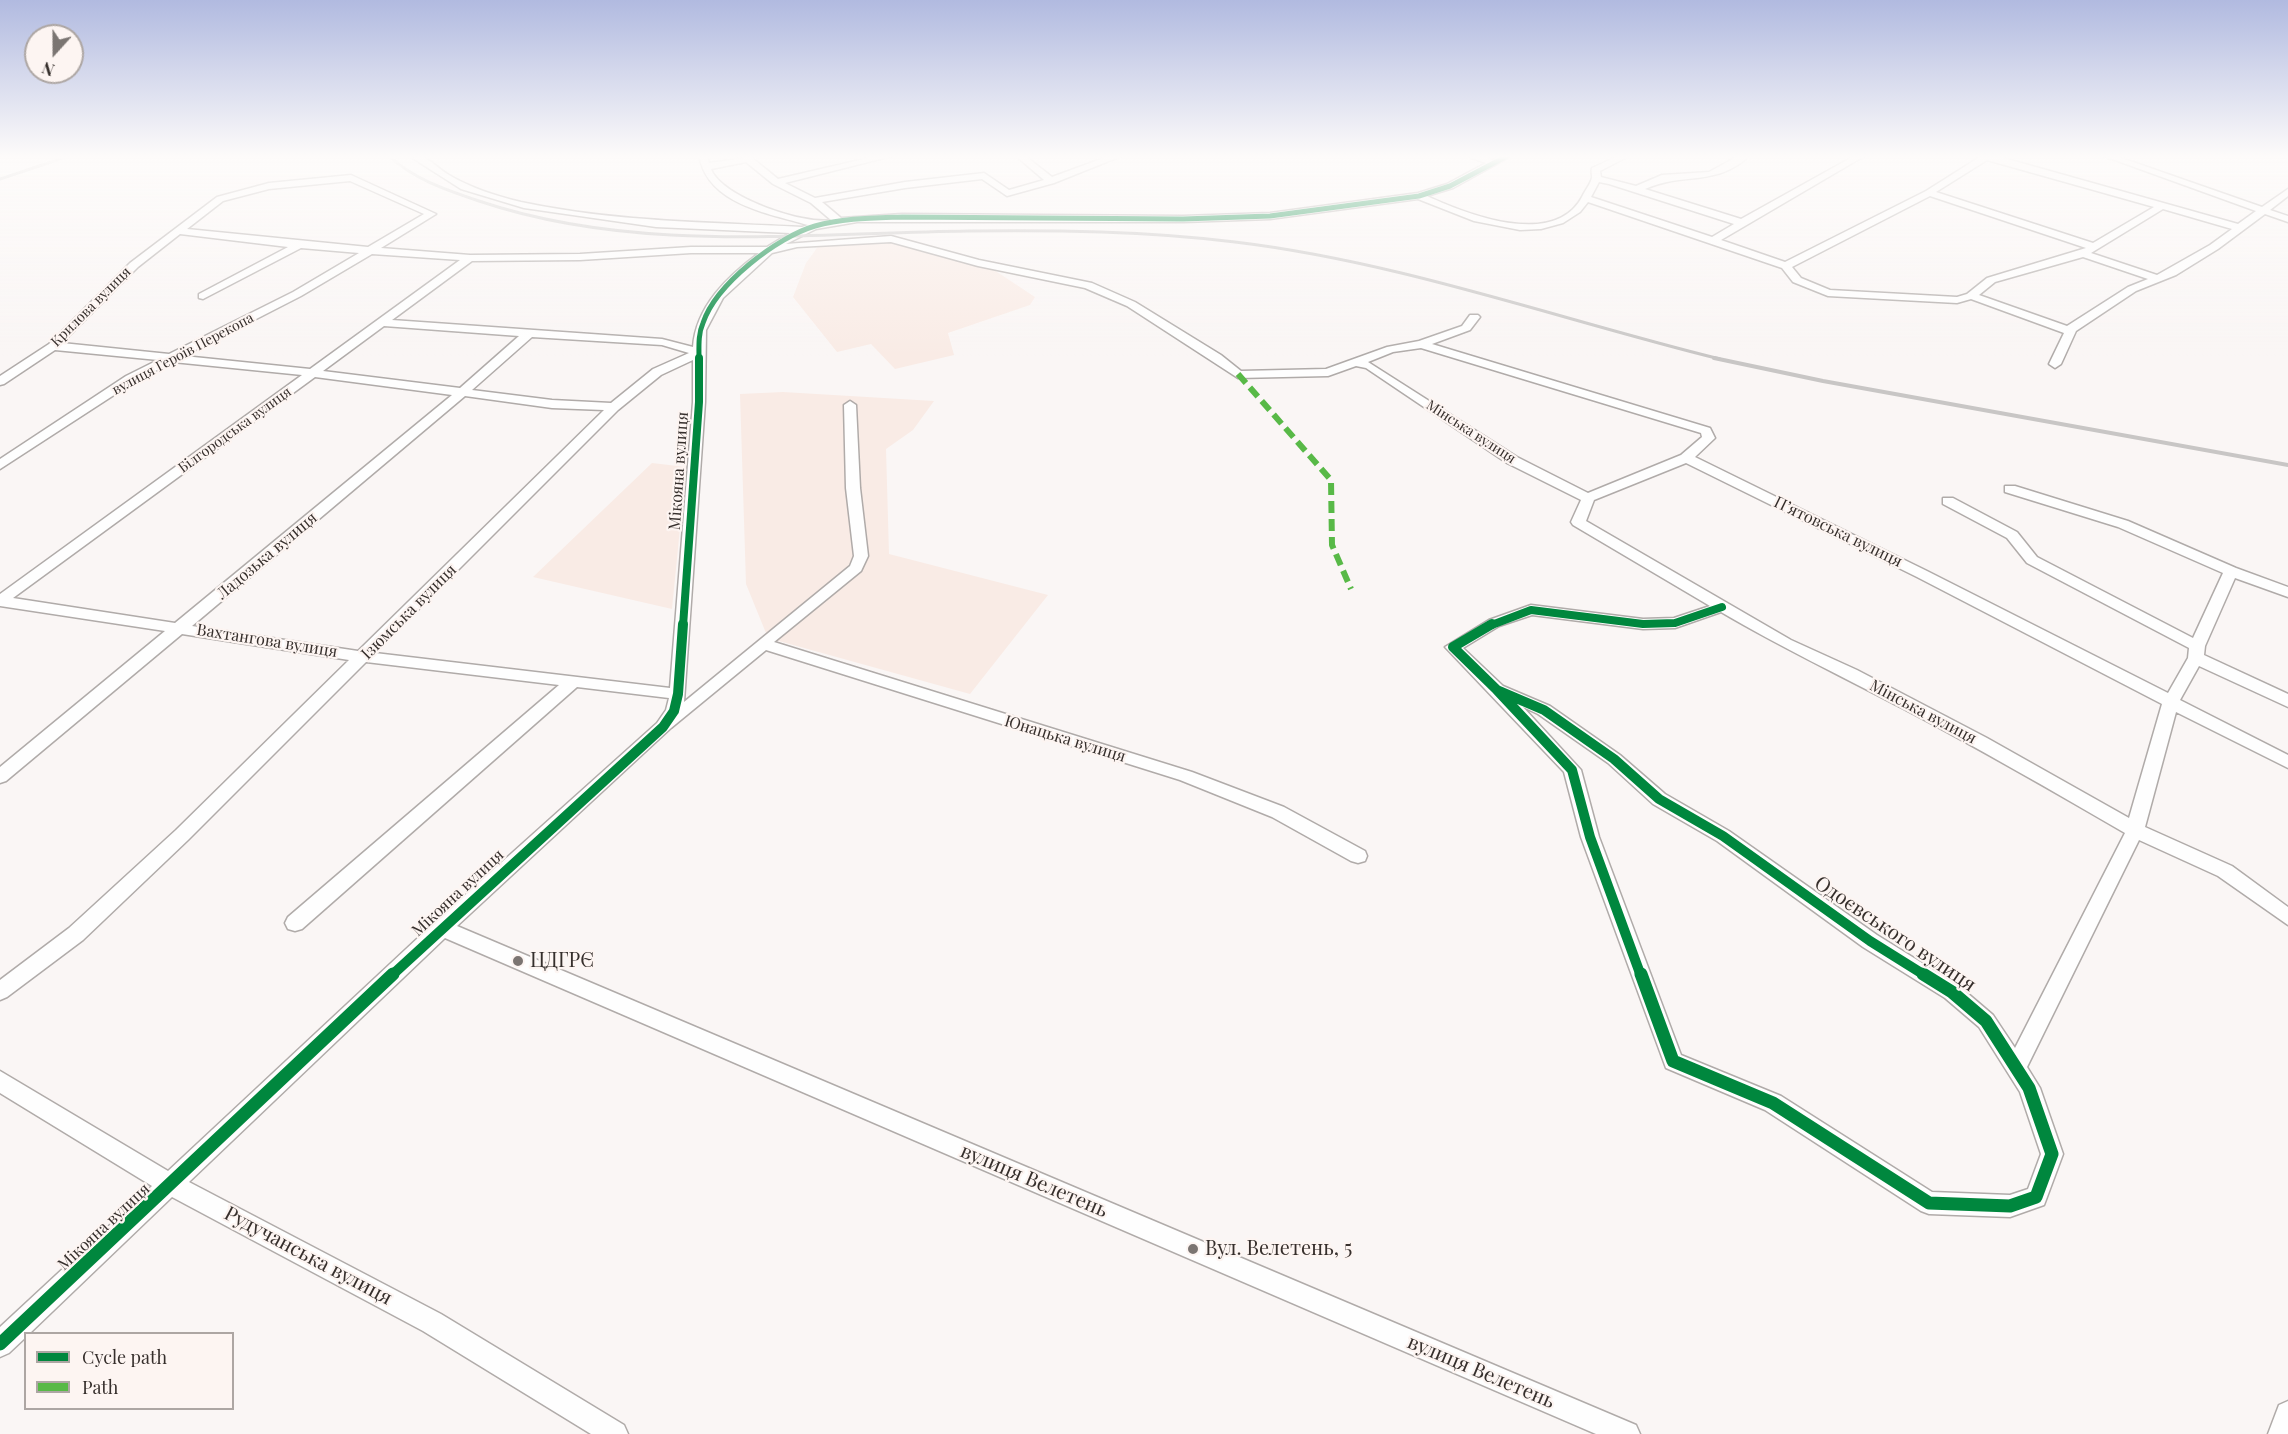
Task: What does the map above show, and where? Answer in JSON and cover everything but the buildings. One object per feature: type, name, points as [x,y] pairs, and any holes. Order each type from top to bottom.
[{"type":"street","name":"Крилова вулиця","points":[[0,381],[53,346],[134,265],[191,222]]},
{"type":"street","name":"Крилова вулиця","points":[[370,251],[418,222]]},
{"type":"street","points":[[642,222],[740,231],[802,231]]},
{"type":"street","points":[[809,222],[819,225]]},
{"type":"street","points":[[383,323],[662,342],[700,352],[700,331],[714,302],[771,250],[802,231],[834,222]]},
{"type":"street","points":[[1498,222],[1525,229],[1549,226],[1556,222]]},
{"type":"street","points":[[1657,222],[1786,266],[1797,280],[1828,293],[1957,300],[1971,296],[1991,280],[2083,254],[2137,222]]},
{"type":"street","points":[[1786,266],[1872,222]]},
{"type":"street","points":[[2017,222],[2094,247]]},
{"type":"street","points":[[2219,222],[2240,228]]},
{"type":"street","points":[[2055,364],[2070,331],[2133,289],[2158,279],[2214,247],[2248,222]]},
{"type":"street","points":[[1713,241],[1742,223]]},
{"type":"street","points":[[179,231],[300,245],[470,258],[580,257],[691,250],[771,250],[797,244],[891,239],[978,263],[1088,285],[1131,304],[1217,357],[1238,374],[1285,375],[1328,372],[1391,349],[1421,344],[1466,327],[1474,317]]},
{"type":"street","points":[[203,296],[300,245]]},
{"type":"street","name":"вулиця Героїв Перекопа","points":[[0,465],[130,379],[297,294],[370,251]]},
{"type":"street","points":[[2083,254],[2158,279]]},
{"type":"street","name":"Білгородська вулиця","points":[[0,601],[315,374],[470,258]]},
{"type":"street","points":[[1971,296],[2070,331]]},
{"type":"street","name":"Ладозька вулиця","points":[[0,777],[464,392],[530,332]]},
{"type":"street","points":[[1421,344],[1706,431],[1709,438],[1686,458],[1588,498]]},
{"type":"street","points":[[53,346],[315,374],[552,404],[614,407]]},
{"type":"street","name":"Ізюмська вулиця","points":[[0,991],[76,934],[182,835],[614,407],[657,372],[700,352]]},
{"type":"street","name":"Мікояна вулиця","points":[[0,1344],[442,928],[663,727],[674,711],[678,694],[700,352]]},
{"type":"street","name":"Мінська вулиця","points":[[1357,362],[1370,366],[1512,460],[1588,498],[1578,522],[1786,644],[1851,674],[1981,742],[2135,830],[2225,871],[2288,917]]},
{"type":"street","points":[[663,727],[717,686],[828,588],[856,568],[861,556],[853,488],[850,405]]},
{"type":"street","name":"П’ятовська вулиця","points":[[1686,458],[1922,574],[2288,762]]},
{"type":"street","points":[[2010,489],[2123,524],[2231,571],[2288,592]]},
{"type":"street","points":[[1948,501],[2012,535],[2032,560],[2196,652],[2288,700]]},
{"type":"street","points":[[2016,1068],[2135,830],[2171,702],[2196,652],[2231,571]]},
{"type":"street","name":"Вахтангова вулиця","points":[[0,601],[182,627],[364,657],[678,694]]},
{"type":"street","name":"Одоєвського вулиця","points":[[1497,690],[1544,710],[1614,759],[1659,799],[1723,836],[1870,941],[1952,992],[1986,1021],[2028,1088],[2052,1154],[2036,1197],[2010,1206],[1929,1203],[1773,1103],[1673,1061],[1590,837],[1572,770],[1453,647],[1494,623],[1531,610],[1643,624],[1676,623],[1722,607]]},
{"type":"street","name":"Юнацька вулиця","points":[[763,644],[1186,777],[1278,812],[1358,856]]},
{"type":"street","points":[[295,923],[573,682]]},
{"type":"street","name":"вулиця Велетень","points":[[442,928],[1627,1434]]},
{"type":"street","name":"Рудучанська вулиця","points":[[0,1081],[41,1109],[172,1184],[408,1310],[615,1434]]},
{"type":"street","points":[[2281,1434],[2288,1414]]},
{"type":"shaded area","points":[[888,240],[967,264],[991,268],[1035,297],[1030,305],[948,333],[954,355],[895,369],[871,344],[837,352],[793,297],[806,263],[819,245]]},
{"type":"shaded area","points":[[783,392],[934,401],[913,430],[886,449],[889,554],[1048,595],[970,694],[768,638],[746,584],[740,394]]},
{"type":"shaded area","points":[[652,463],[686,467],[672,609],[533,577]]},
{"type":"railway","points":[[562,222],[660,234],[721,237],[1035,231],[1102,232],[1202,238],[1297,251],[1419,277],[1720,359]]},
{"type":"railway","points":[[1714,358],[1823,381],[2288,465]]},
{"type":"marked path","points":[[1238,374],[1331,480],[1332,545],[1351,589]]},
{"type":"cycle path","points":[[0,1344],[442,928],[663,727],[674,711],[678,694],[699,402],[699,350],[703,321],[731,282],[773,247],[806,229],[835,222]]},
{"type":"cycle path","points":[[1497,690],[1572,770],[1590,837],[1673,1061],[1773,1103],[1929,1203],[2010,1206],[2036,1197],[2052,1154],[2029,1088],[1986,1021],[1952,992],[1870,941],[1723,836],[1659,799],[1614,759],[1544,710],[1497,690],[1453,647],[1494,623],[1531,610],[1643,624],[1675,623],[1722,607]]},
{"type":"place","name":"ЦДГРЄ","points":[[518,961]]},
{"type":"place","name":"Вул. Велетень, 5","points":[[1193,1249]]}]
